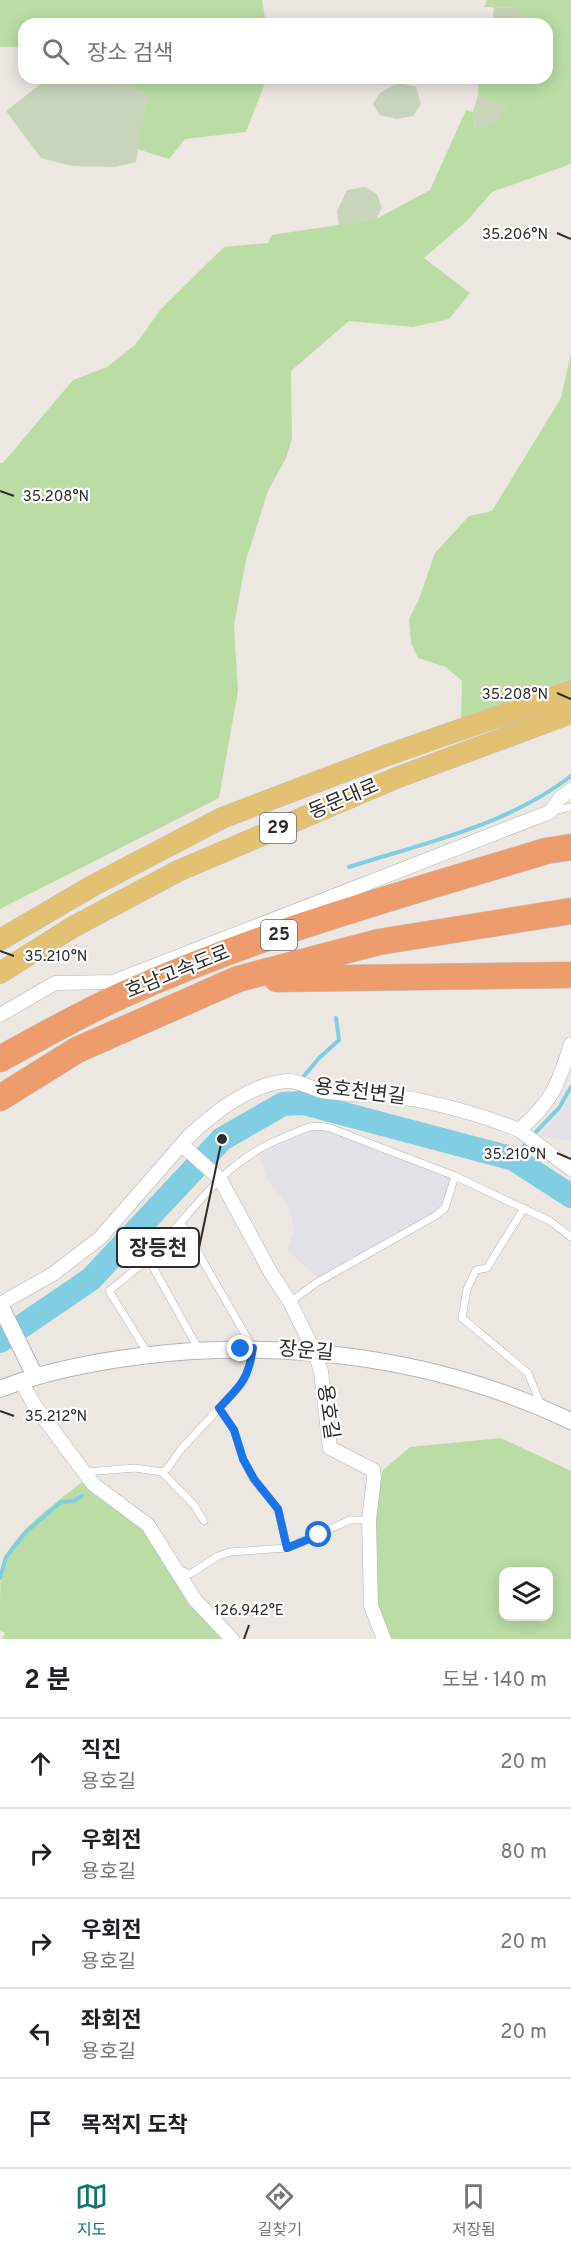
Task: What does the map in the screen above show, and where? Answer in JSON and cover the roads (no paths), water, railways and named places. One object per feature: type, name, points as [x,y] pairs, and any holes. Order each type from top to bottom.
[{"type":"highway","name":"호남고속도로","points":[[0,1059],[124,994],[235,950],[363,906],[571,845]]},
{"type":"highway","name":"호남고속도로","points":[[0,1098],[77,1050],[238,979],[379,942],[571,910]]},
{"type":"highway","name":"호남고속도로","points":[[238,979],[571,975]]},
{"type":"main road","name":"동문대로","points":[[0,940],[94,885],[222,818],[385,756],[571,691]]},
{"type":"main road","name":"동문대로","points":[[0,974],[73,927],[178,871],[396,778],[571,713]]},
{"type":"street","points":[[0,1015],[55,983],[113,982],[550,812],[560,798],[571,790]]},
{"type":"street","points":[[571,1044],[551,1097],[536,1116],[519,1130],[571,1169]]},
{"type":"street","name":"용호천변길","points":[[1,1307],[53,1274],[100,1238],[184,1147],[203,1123],[227,1105],[260,1088],[290,1081],[324,1092],[417,1100],[492,1120],[519,1130]]},
{"type":"street","points":[[184,1147],[216,1176],[271,1274],[290,1302],[315,1353]]},
{"type":"street","points":[[1,1307],[29,1374],[35,1406],[93,1484],[148,1525],[195,1600],[232,1639]]},
{"type":"street","name":"장운길","points":[[0,1389],[29,1374],[149,1355],[253,1348],[356,1356],[452,1377],[542,1407],[571,1421]]},
{"type":"street","name":"용호길","points":[[315,1353],[321,1371],[330,1448],[373,1470],[369,1520],[371,1606],[384,1639]]},
{"type":"lane","points":[[550,812],[571,807]]},
{"type":"lane","points":[[149,1355],[109,1291],[148,1258],[170,1232],[181,1223],[216,1176],[272,1141],[318,1125],[455,1176],[550,1221],[571,1237]]},
{"type":"lane","points":[[290,1302],[316,1283],[446,1208],[455,1176]]},
{"type":"lane","points":[[524,1208],[487,1268],[476,1270],[467,1289],[462,1318],[528,1373],[542,1407]]},
{"type":"lane","points":[[162,1472],[240,1386],[249,1371],[253,1348],[181,1223]]},
{"type":"lane","points":[[148,1258],[199,1350]]},
{"type":"lane","points":[[219,1408],[234,1430],[243,1459],[254,1479],[278,1509],[287,1548]]},
{"type":"lane","points":[[86,1472],[135,1468],[162,1472],[194,1505],[204,1521]]},
{"type":"lane","points":[[173,1567],[190,1574],[218,1556],[230,1552],[287,1548],[350,1520],[369,1520]]},
{"type":"waterway","points":[[349,867],[436,841],[493,820],[520,808],[571,776]]},
{"type":"waterway","points":[[304,1076],[339,1040],[336,1018]]},
{"type":"waterway","points":[[534,1134],[559,1108],[571,1087]]},
{"type":"waterway","points":[[299,1090],[303,1103]]},
{"type":"waterway","points":[[0,1341],[91,1279],[222,1139],[283,1104],[303,1103],[514,1159],[571,1196]]},
{"type":"waterway","points":[[514,1159],[528,1141]]},
{"type":"waterway","points":[[0,1578],[6,1557],[26,1532],[61,1502],[74,1501],[82,1496]]},
{"type":"place","name":"장등천","points":[[222,1139]]}]
